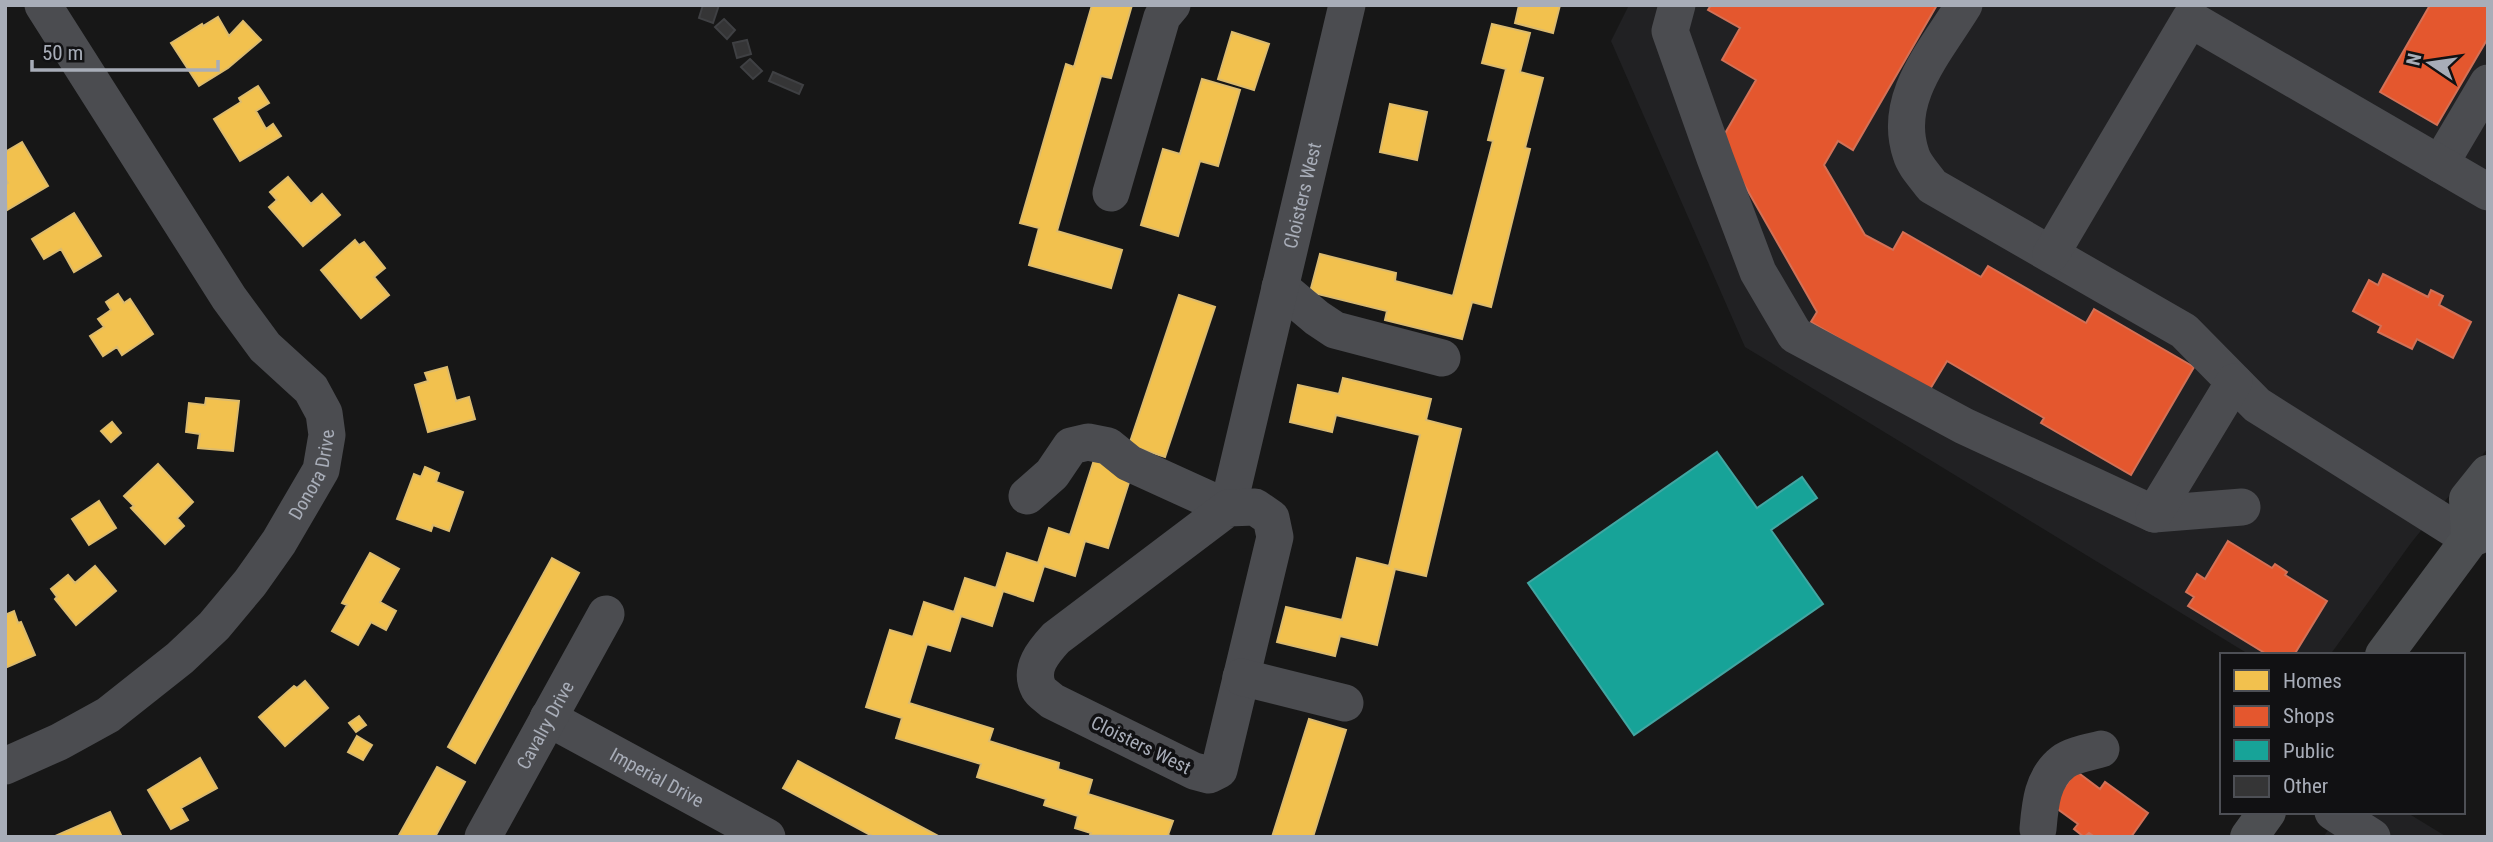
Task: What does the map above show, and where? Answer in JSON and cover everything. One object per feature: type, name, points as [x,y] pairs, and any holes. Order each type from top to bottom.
[{"type":"main road","points":[[2386,653],[2479,535],[2468,499],[2488,474]]},
{"type":"main road","points":[[2249,837],[2266,814]]},
{"type":"street","name":"Donora Drive","points":[[5,766],[59,742],[108,715],[180,658],[214,626],[250,583],[279,542],[321,470],[327,435],[324,413],[310,389],[265,347],[229,298],[43,5]]},
{"type":"street","points":[[1111,193],[1162,17],[1172,5]]},
{"type":"street","name":"Cloisters West","points":[[1228,508],[1347,5]]},
{"type":"street","points":[[1677,5],[1670,31],[1715,158],[1758,272],[1795,335],[1964,426],[2154,514],[2242,507]]},
{"type":"street","points":[[1964,5],[1916,83],[1908,101],[1905,127],[1911,157],[1932,186],[2184,331],[2257,405],[2479,535]]},
{"type":"street","points":[[2051,254],[2185,10],[2488,192]]},
{"type":"street","points":[[2440,164],[2488,83]]},
{"type":"street","points":[[1280,287],[1335,330],[1442,358]]},
{"type":"street","points":[[2154,514],[2234,382]]},
{"type":"street","points":[[1027,496],[1052,474],[1071,446],[1088,442],[1108,446],[1129,463],[1228,508]]},
{"type":"street","name":"Cloisters West","points":[[1255,507],[1271,518],[1275,537],[1241,677],[1219,771],[1209,775],[1194,771],[1052,701],[1039,688],[1036,671],[1040,655],[1056,638],[1228,508],[1255,507]]},
{"type":"street","name":"Cavalry Drive","points":[[483,837],[606,614]]},
{"type":"street","points":[[1241,677],[1345,703]]},
{"type":"street","name":"Imperial Drive","points":[[548,718],[724,827],[767,837]]},
{"type":"street","points":[[2038,829],[2041,798],[2046,783],[2064,762],[2101,748]]},
{"type":"street","points":[[2336,814],[2372,837]]},
{"type":"shaded area","points":[[1629,5],[2488,5],[2488,448],[2411,543],[2331,653],[2247,653],[1745,347],[1611,41]]},
{"type":"shaded area","points":[[2340,814],[2409,814],[2447,837],[2323,837]]},
{"type":"building: Homes","points":[[1092,5],[1132,5],[1111,78],[1101,76],[1057,231],[1122,250],[1111,288],[1029,265],[1039,228],[1020,223],[1066,64],[1074,67]]},
{"type":"building: Homes","points":[[1519,5],[1560,5],[1553,33],[1515,23]]},
{"type":"building: Homes","points":[[218,17],[229,36],[243,21],[261,40],[228,68],[199,86],[171,43]]},
{"type":"building: Homes","points":[[1492,24],[1530,33],[1520,72],[1543,78],[1525,148],[1530,149],[1491,307],[1472,302],[1462,339],[1385,320],[1387,311],[1310,292],[1320,254],[1396,273],[1395,281],[1453,296],[1493,141],[1488,140],[1506,69],[1482,63]]},
{"type":"building: Homes","points":[[1232,32],[1269,44],[1254,90],[1218,79]]},
{"type":"building: Homes","points":[[1202,79],[1240,90],[1218,166],[1200,161],[1178,236],[1141,225],[1163,149],[1180,154]]},
{"type":"building: Homes","points":[[258,86],[269,103],[256,111],[266,129],[273,124],[281,136],[240,161],[214,119],[241,102],[239,98]]},
{"type":"building: Homes","points":[[1390,104],[1427,112],[1417,160],[1380,152]]},
{"type":"building: Homes","points":[[22,142],[48,186],[7,210],[5,152]]},
{"type":"building: Homes","points":[[288,177],[311,204],[322,194],[340,215],[303,246],[269,207],[277,200],[270,192]]},
{"type":"building: Homes","points":[[74,213],[101,256],[74,272],[61,249],[44,259],[32,239]]},
{"type":"building: Homes","points":[[355,240],[359,245],[364,242],[385,268],[374,277],[389,295],[361,318],[321,270]]},
{"type":"building: Homes","points":[[118,294],[124,303],[130,299],[153,334],[122,355],[117,347],[103,356],[90,336],[104,327],[98,319],[111,310],[106,302]]},
{"type":"building: Homes","points":[[1179,295],[1215,307],[1165,457],[1129,445]]},
{"type":"building: Homes","points":[[447,367],[456,401],[469,397],[475,419],[428,432],[415,385],[428,381],[425,373]]},
{"type":"building: Homes","points":[[1343,378],[1431,399],[1426,420],[1461,429],[1426,576],[1395,569],[1377,645],[1340,636],[1335,656],[1277,642],[1286,607],[1342,620],[1357,558],[1389,566],[1420,435],[1336,415],[1332,432],[1290,422],[1298,385],[1339,394]]},
{"type":"building: Homes","points":[[206,398],[239,401],[233,451],[198,448],[200,434],[186,432],[189,403],[205,405]]},
{"type":"building: Homes","points":[[112,422],[121,433],[111,442],[101,431]]},
{"type":"building: Homes","points":[[1094,460],[1132,473],[1108,548],[1085,541],[1075,576],[1044,566],[1033,601],[1003,591],[992,626],[961,616],[950,651],[927,644],[909,703],[993,729],[989,741],[1059,763],[1058,769],[1092,780],[1088,794],[1173,821],[1168,835],[1173,837],[1090,835],[1091,833],[1075,828],[1078,816],[1044,805],[1046,799],[977,777],[981,764],[896,738],[902,718],[866,707],[890,630],[913,637],[924,602],[954,612],[965,578],[996,588],[1007,553],[1038,563],[1049,528],[1070,535]]},
{"type":"building: Homes","points":[[158,464],[193,502],[177,518],[184,526],[165,544],[131,508],[134,506],[124,496]]},
{"type":"building: Homes","points":[[425,467],[439,473],[436,482],[463,492],[449,531],[433,525],[431,531],[397,519],[414,474],[421,477]]},
{"type":"building: Homes","points":[[99,501],[116,528],[89,545],[72,519]]},
{"type":"building: Homes","points":[[370,553],[399,569],[380,602],[396,611],[386,630],[371,622],[358,645],[332,631],[347,605],[342,603]]},
{"type":"building: Homes","points":[[552,558],[579,573],[475,763],[448,747]]},
{"type":"building: Homes","points":[[95,566],[116,591],[76,625],[55,599],[57,597],[51,589],[68,575],[75,583]]},
{"type":"building: Homes","points":[[14,611],[35,655],[5,668],[5,615]]},
{"type":"building: Homes","points":[[305,681],[328,708],[285,746],[259,717],[294,686],[297,688]]},
{"type":"building: Homes","points":[[359,716],[366,725],[356,732],[349,723]]},
{"type":"building: Homes","points":[[1309,719],[1346,730],[1313,837],[1272,837]]},
{"type":"building: Homes","points":[[357,736],[372,745],[363,760],[348,752]]},
{"type":"building: Homes","points":[[200,758],[217,788],[181,808],[188,820],[171,829],[148,790]]},
{"type":"building: Homes","points":[[798,761],[940,837],[874,837],[783,788]]},
{"type":"building: Homes","points":[[437,767],[465,782],[435,837],[398,837]]},
{"type":"building: Homes","points":[[110,812],[122,837],[55,836]]},
{"type":"building: Shops","points":[[1711,5],[1937,5],[1853,150],[1838,141],[1824,165],[1865,235],[1893,250],[1903,232],[1981,277],[1988,266],[2086,323],[2094,309],[2194,367],[2131,475],[2041,423],[2044,418],[1947,361],[1929,391],[1811,322],[1817,312],[1720,142],[1756,80],[1722,60],[1740,28],[1708,10]]},
{"type":"building: Shops","points":[[2430,5],[2488,5],[2488,38],[2437,125],[2380,92]]},
{"type":"building: Shops","points":[[2383,274],[2428,297],[2431,290],[2443,296],[2439,305],[2471,322],[2453,358],[2417,339],[2412,349],[2378,332],[2381,326],[2353,311],[2369,280],[2378,285]]},
{"type":"building: Shops","points":[[2228,541],[2272,568],[2275,564],[2287,572],[2285,575],[2327,601],[2295,653],[2265,653],[2188,606],[2194,597],[2186,592],[2197,574],[2205,579]]},
{"type":"building: Shops","points":[[2076,771],[2100,789],[2105,782],[2148,813],[2131,837],[2095,837],[2089,833],[2084,837],[2074,829],[2078,824],[2052,805]]},
{"type":"building: Public","points":[[1717,452],[1757,508],[1802,477],[1817,498],[1771,530],[1823,604],[1634,735],[1528,583]]},
{"type":"building: Other","points":[[703,5],[719,5],[713,23],[699,18]]},
{"type":"building: Other","points":[[724,19],[735,30],[727,39],[715,27]]},
{"type":"building: Other","points":[[747,40],[751,54],[737,58],[733,43]]},
{"type":"building: Other","points":[[750,59],[762,71],[753,79],[741,67]]},
{"type":"building: Other","points":[[773,72],[803,85],[799,94],[769,81]]}]
